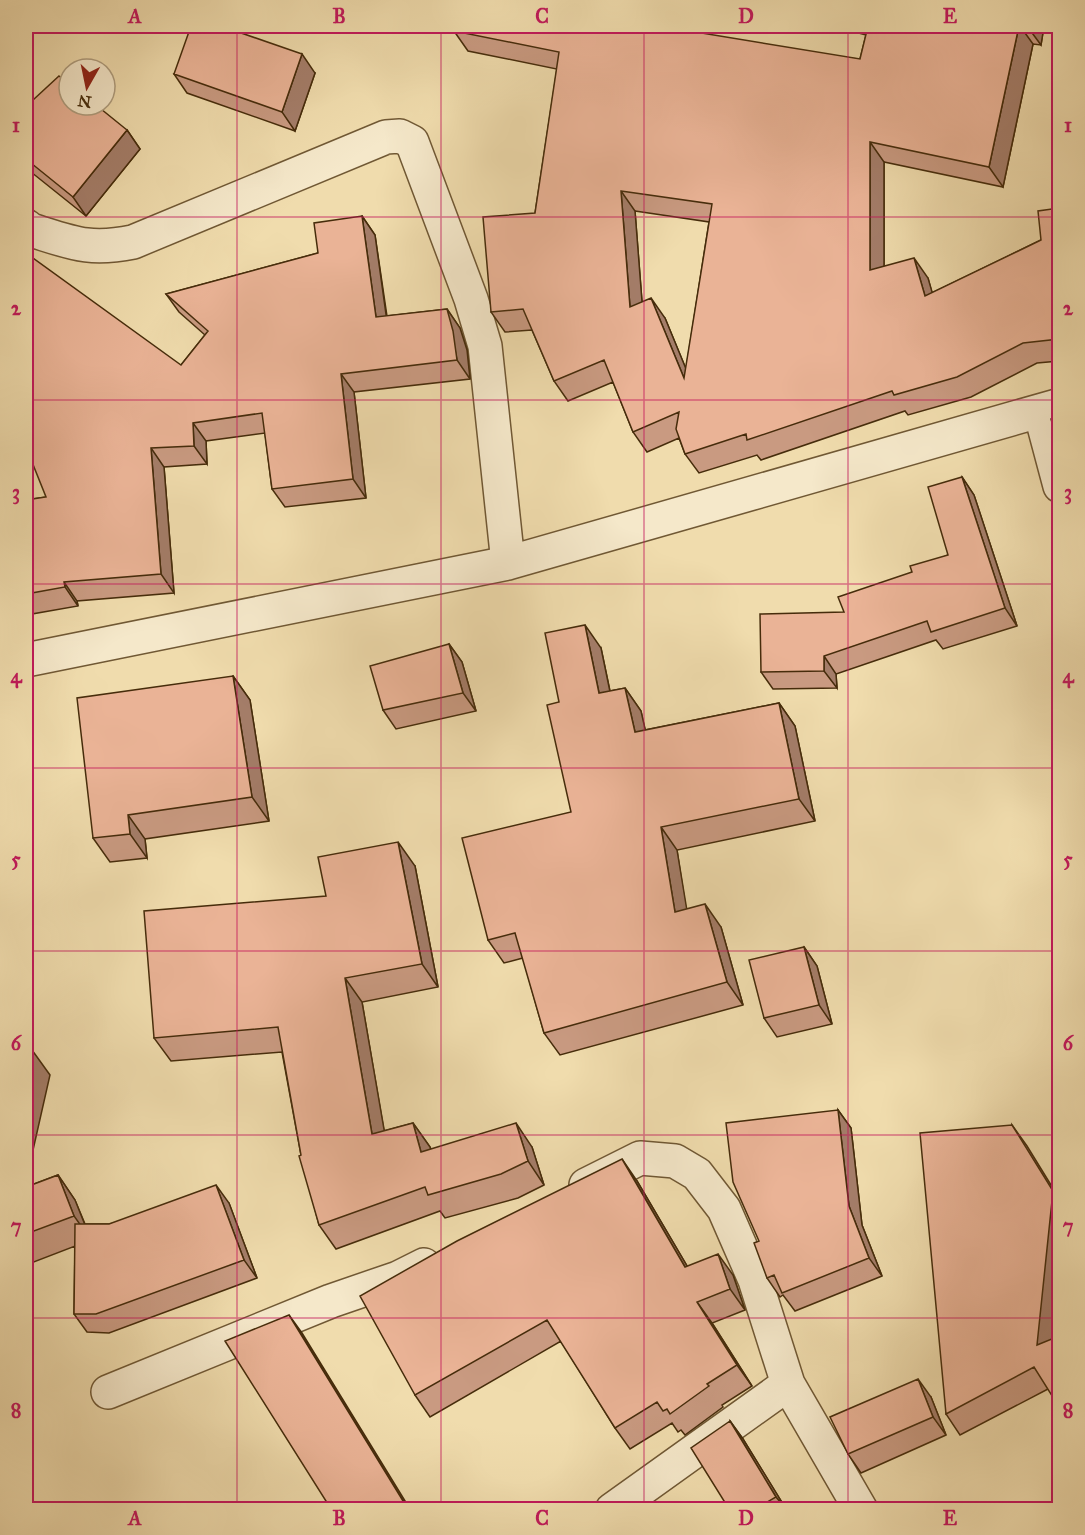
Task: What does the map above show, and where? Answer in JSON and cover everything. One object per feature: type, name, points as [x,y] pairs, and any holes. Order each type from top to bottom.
[{"type":"street","points":[[26,225],[32,230],[78,245],[108,247],[133,242],[386,136],[400,136],[412,142],[471,299],[485,346],[508,562]]},
{"type":"street","points":[[26,660],[508,562],[1050,408],[1059,486]]},
{"type":"street","points":[[556,1200],[640,1158],[675,1161],[697,1174],[724,1209],[755,1280],[788,1384],[861,1509]]},
{"type":"street","points":[[108,1392],[331,1301],[398,1278],[450,1252]]},
{"type":"street","points":[[612,1509],[788,1384]]},
{"type":"building","points":[[191,26],[221,26],[302,54],[282,112],[174,74]]},
{"type":"building","points":[[456,26],[659,26],[860,59],[868,26],[1019,26],[989,167],[870,142],[870,270],[914,258],[925,296],[1041,240],[1038,211],[1059,208],[1059,339],[1023,343],[957,377],[894,395],[892,391],[747,440],[746,434],[685,454],[676,429],[679,412],[633,432],[604,360],[554,381],[523,309],[491,312],[483,217],[535,213],[559,52],[454,31]],"holes":[[[621,191],[712,204],[684,378],[651,298],[630,307]]]},
{"type":"building","points":[[57,78],[57,117],[111,117],[127,130],[73,197],[26,159],[26,93],[33,100]]},
{"type":"building","points":[[362,216],[376,317],[447,309],[457,360],[341,374],[353,479],[272,489],[262,413],[193,423],[194,446],[151,448],[161,574],[64,582],[65,587],[26,594],[26,500],[46,497],[26,447],[26,253],[181,365],[208,331],[166,294],[318,253],[314,223]]},
{"type":"building","points":[[1059,416],[1059,449],[1051,419]]},
{"type":"building","points":[[962,477],[1005,608],[931,632],[927,621],[824,656],[824,671],[761,672],[760,614],[844,612],[838,597],[912,572],[910,566],[948,555],[928,487]]},
{"type":"building","points":[[585,625],[599,693],[625,688],[635,732],[779,703],[799,799],[661,827],[675,912],[705,904],[727,982],[544,1033],[515,933],[488,940],[462,838],[571,812],[547,705],[559,702],[545,633]]},
{"type":"building","points":[[449,644],[463,693],[383,710],[370,666]]},
{"type":"building","points":[[233,676],[252,797],[128,815],[130,834],[93,838],[77,698]]},
{"type":"building","points":[[398,842],[422,964],[345,978],[372,1134],[413,1123],[421,1152],[516,1123],[528,1161],[501,1174],[428,1195],[425,1187],[319,1225],[299,1156],[301,1155],[278,1027],[154,1038],[144,911],[326,896],[318,857]]},
{"type":"building","points":[[804,947],[819,1005],[764,1018],[749,960]]},
{"type":"building","points":[[26,1049],[32,1050],[26,1080]]},
{"type":"building","points":[[838,1110],[849,1206],[869,1258],[782,1293],[774,1275],[767,1278],[754,1243],[759,1241],[733,1182],[726,1123]]},
{"type":"building","points":[[1012,1125],[1053,1191],[1037,1345],[1059,1336],[1059,1407],[1034,1367],[946,1414],[920,1133]]},
{"type":"building","points":[[622,1159],[685,1267],[718,1254],[730,1289],[697,1302],[737,1365],[707,1384],[709,1386],[670,1414],[667,1409],[663,1411],[657,1402],[615,1428],[547,1320],[415,1395],[360,1296],[457,1241]]},
{"type":"building","points":[[58,1175],[74,1216],[26,1234],[26,1187]]},
{"type":"building","points":[[216,1185],[244,1260],[96,1314],[74,1314],[75,1224],[109,1224]]},
{"type":"building","points":[[289,1315],[408,1509],[331,1509],[225,1341]]},
{"type":"building","points":[[918,1379],[933,1417],[848,1454],[830,1417]]},
{"type":"building","points":[[730,1421],[776,1497],[755,1509],[729,1509],[691,1448]]}]
